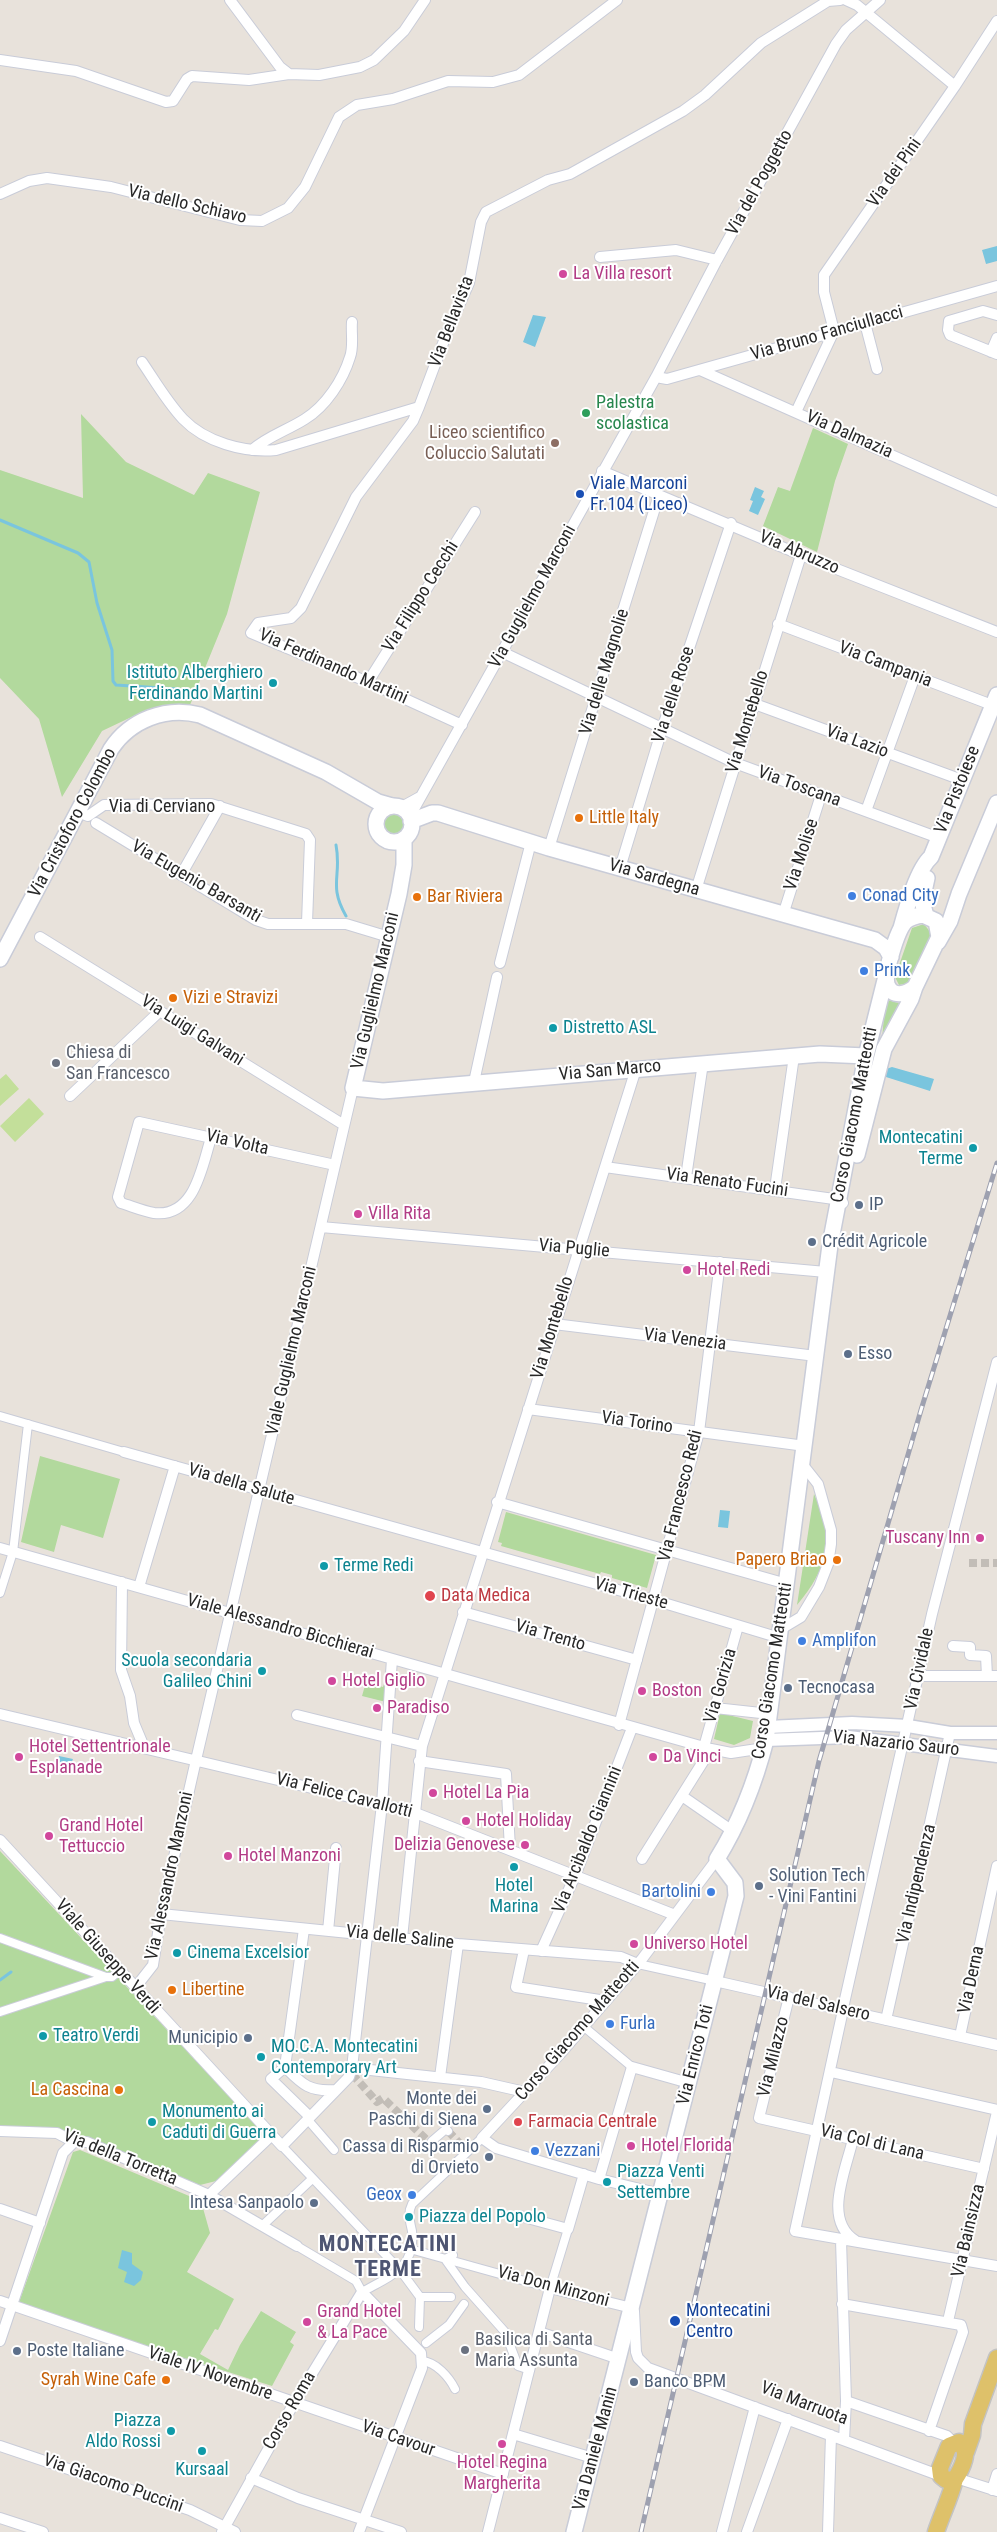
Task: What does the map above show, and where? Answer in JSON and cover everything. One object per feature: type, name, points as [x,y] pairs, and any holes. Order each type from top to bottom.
[{"type":"main road","name":"Via Pistoiese","points":[[936,945],[939,930],[923,909],[931,857],[995,700]]},
{"type":"main road","name":"Via Cristoforo Colombo","points":[[0,959],[111,750],[120,736],[146,719],[180,712],[208,718],[326,772],[378,802],[404,813]]},
{"type":"main road","points":[[361,793],[376,823]]},
{"type":"main road","points":[[923,909],[947,911],[959,894],[997,803]]},
{"type":"main road","points":[[376,823],[381,812],[404,813]]},
{"type":"main road","name":"Via Sardegna","points":[[404,813],[435,812],[550,848],[875,940],[886,948],[891,957]]},
{"type":"main road","name":"Via Guglielmo Marconi","points":[[353,1088],[399,894],[404,865],[404,839],[410,831],[404,813]]},
{"type":"main road","name":"Via Guglielmo Marconi","points":[[376,823],[378,832],[385,839],[396,860],[399,894]]},
{"type":"main road","points":[[385,839],[395,842],[404,839]]},
{"type":"main road","name":"Corso Giacomo Matteotti","points":[[717,1859],[734,1832],[750,1793],[767,1732],[803,1465],[827,1266],[841,1203],[882,1054],[911,999],[915,986],[950,921],[959,894]]},
{"type":"main road","name":"Corso Giacomo Matteotti","points":[[841,1203],[866,1056],[886,972],[901,928],[923,909]]},
{"type":"main road","points":[[886,972],[887,983],[893,992],[906,994],[915,986]]},
{"type":"main road","name":"Via San Marco","points":[[353,1088],[383,1091],[794,1056],[841,1053],[866,1056]]},
{"type":"main road","name":"Via Enrico Toti","points":[[632,2308],[737,1889],[735,1883],[717,1859]]},
{"type":"main road","name":"Via Daniele Manin","points":[[574,2532],[632,2308]]},
{"type":"main road","points":[[936,2532],[960,2446],[972,2436],[973,2424],[997,2358]]},
{"type":"street","points":[[230,0],[280,67],[289,74]]},
{"type":"street","points":[[0,60],[76,71],[166,102],[173,101],[187,79],[192,76],[249,80],[289,74],[319,75],[360,67],[374,60],[404,31],[425,0]]},
{"type":"street","name":"Via dello Schiavo","points":[[0,194],[29,181],[47,178],[111,187],[240,220],[262,221],[288,208],[305,187],[339,116],[357,105],[393,99],[448,82],[494,82],[519,75],[617,0]]},
{"type":"street","name":"Via Bellavista","points":[[419,407],[448,330],[469,282],[481,222],[486,212],[548,180],[570,174],[683,111],[705,95],[762,43],[828,1],[840,0]]},
{"type":"street","points":[[846,0],[956,86]]},
{"type":"street","name":"Via del Poggetto","points":[[656,377],[717,260],[836,44],[846,30],[863,13],[880,0]]},
{"type":"street","name":"Via dei Pini","points":[[834,331],[824,292],[824,275],[956,86],[997,21]]},
{"type":"street","points":[[600,257],[676,250],[717,260]]},
{"type":"street","name":"Via Bruno Fanciullacci","points":[[656,377],[667,379],[997,286]]},
{"type":"street","points":[[969,294],[973,313]]},
{"type":"street","points":[[997,315],[988,312],[973,313],[949,321],[948,330],[950,334],[994,353],[997,338]]},
{"type":"street","points":[[252,450],[306,418],[323,404],[335,388],[351,356],[352,322]]},
{"type":"street","points":[[865,323],[877,369]]},
{"type":"street","points":[[796,412],[834,331]]},
{"type":"street","points":[[142,362],[182,418],[197,430],[232,446],[252,450],[276,450],[419,407]]},
{"type":"street","name":"Via Dalmazia","points":[[700,370],[997,502]]},
{"type":"street","name":"Via Guglielmo Marconi","points":[[404,813],[420,797],[656,377]]},
{"type":"street","name":"Via Ferdinando Martini","points":[[419,407],[413,421],[356,497],[301,608],[291,618],[258,623],[251,633],[462,724]]},
{"type":"street","name":"Via Abruzzo","points":[[602,471],[731,523],[801,555],[997,632]]},
{"type":"street","name":"Via delle Magnolie","points":[[550,848],[659,495]]},
{"type":"street","name":"Via Filippo Cecchi","points":[[368,682],[475,512]]},
{"type":"street","name":"Via delle Rose","points":[[620,868],[662,729],[731,523]]},
{"type":"street","name":"Via Montebello","points":[[696,890],[752,703],[801,555]]},
{"type":"street","name":"Via Campania","points":[[778,624],[915,676],[995,700]]},
{"type":"street","name":"Via Toscana","points":[[502,652],[735,763],[939,838]]},
{"type":"street","points":[[866,811],[915,676]]},
{"type":"street","name":"Via Lazio","points":[[752,703],[962,780]]},
{"type":"street","name":"Via Molise","points":[[783,915],[821,795]]},
{"type":"street","name":"Via di Cerviano","points":[[78,812],[90,816],[104,805],[194,804],[220,806],[308,836],[307,923]]},
{"type":"street","points":[[181,875],[220,806]]},
{"type":"street","name":"Via Eugenio Barsanti","points":[[96,823],[256,920],[268,924],[346,924],[389,936]]},
{"type":"street","points":[[500,963],[531,842]]},
{"type":"street","name":"Via Luigi Galvani","points":[[40,937],[344,1125]]},
{"type":"street","points":[[474,1082],[497,977]]},
{"type":"street","points":[[70,1096],[160,1011]]},
{"type":"street","points":[[776,1189],[794,1056]]},
{"type":"street","points":[[686,1177],[702,1063]]},
{"type":"street","name":"Via Montebello","points":[[443,1673],[636,1069]]},
{"type":"street","name":"Viale Guglielmo Marconi","points":[[230,1614],[353,1088]]},
{"type":"street","name":"Via Volta","points":[[211,1138],[196,1185],[187,1201],[176,1209],[154,1213],[121,1203],[118,1197],[139,1122],[335,1165]]},
{"type":"street","name":"Via Renato Fucini","points":[[604,1167],[776,1189],[841,1203]]},
{"type":"street","name":"Via Puglie","points":[[321,1227],[720,1262],[827,1266]]},
{"type":"street","name":"Via Francesco Redi","points":[[619,1725],[699,1432],[720,1262]]},
{"type":"street","name":"Via Venezia","points":[[554,1324],[816,1356]]},
{"type":"street","name":"Via Cividale","points":[[841,2240],[795,2231],[932,1614],[997,1362]]},
{"type":"street","name":"Via Torino","points":[[528,1409],[805,1446]]},
{"type":"street","name":"Via della Salute","points":[[0,1416],[482,1552]]},
{"type":"street","points":[[0,1593],[13,1552],[28,1424]]},
{"type":"street","points":[[780,1634],[801,1617],[819,1587],[828,1564],[831,1544],[831,1530],[818,1484],[803,1465]]},
{"type":"street","points":[[139,1587],[175,1466]]},
{"type":"street","points":[[497,1502],[787,1584]]},
{"type":"street","name":"Viale Alessandro Bicchierai","points":[[0,1548],[443,1673],[619,1725],[708,1748],[731,1753],[767,1732]]},
{"type":"street","name":"Via Trieste","points":[[482,1552],[654,1600],[738,1626],[780,1634]]},
{"type":"street","points":[[122,1582],[121,1670],[130,1696],[134,1723],[144,1747]]},
{"type":"street","name":"Via Trento","points":[[463,1612],[638,1660]]},
{"type":"street","name":"Via Alessandro Manzoni","points":[[135,1988],[152,1965],[161,1914],[230,1614]]},
{"type":"street","name":"Via Gorizia","points":[[642,1859],[682,1796],[708,1748],[715,1708],[738,1626]]},
{"type":"street","points":[[918,1676],[992,1676],[986,1656],[970,1655],[970,1647],[953,1646]]},
{"type":"street","points":[[282,2146],[352,2074],[382,1804],[392,1659]]},
{"type":"street","points":[[402,1938],[419,1761],[443,1673]]},
{"type":"street","points":[[715,1708],[767,1732]]},
{"type":"street","name":"Via Felice Cavallotti","points":[[0,1714],[413,1812],[675,1915]]},
{"type":"street","points":[[297,1715],[422,1746]]},
{"type":"street","name":"Via Nazario Sauro","points":[[767,1732],[852,1723],[908,1726],[950,1733],[997,1733]]},
{"type":"street","name":"Via Arcibaldo Giannini","points":[[541,1952],[575,1876],[632,1728]]},
{"type":"street","name":"Via Nazario Sauro","points":[[767,1732],[904,1742],[997,1756]]},
{"type":"street","name":"Via Indipendenza","points":[[886,2020],[950,1733]]},
{"type":"street","points":[[419,1761],[506,1774],[510,1849]]},
{"type":"street","points":[[682,1796],[734,1832]]},
{"type":"street","name":"Viale Giuseppe Verdi","points":[[0,1840],[312,2179],[400,2270],[420,2297]]},
{"type":"street","points":[[328,1931],[336,1848]]},
{"type":"street","name":"Corso Giacomo Matteotti","points":[[482,2138],[638,1964],[717,1859]]},
{"type":"street","name":"Via Derna","points":[[960,2036],[997,1866]]},
{"type":"street","name":"Via delle Saline","points":[[161,1914],[541,1952],[621,1957],[638,1964]]},
{"type":"street","points":[[304,1929],[285,2067],[271,2079],[309,2119],[334,2150]]},
{"type":"street","points":[[0,1938],[106,1977]]},
{"type":"street","points":[[440,2077],[458,1944]]},
{"type":"street","points":[[524,1950],[516,1987],[606,2000]]},
{"type":"street","name":"Via del Salsero","points":[[638,1964],[789,1996],[997,2045]]},
{"type":"street","points":[[0,2012],[106,1977],[112,1977],[119,1971]]},
{"type":"street","name":"Via Milazzo","points":[[759,2118],[789,1996]]},
{"type":"street","points":[[583,2026],[632,2067],[689,2083]]},
{"type":"street","points":[[285,2067],[304,2086],[315,2090],[335,2090]]},
{"type":"street","points":[[598,2179],[632,2067]]},
{"type":"street","points":[[352,2068],[481,2082],[525,2092]]},
{"type":"street","points":[[831,2072],[997,2111]]},
{"type":"street","name":"Via Bainsizza","points":[[948,2321],[997,2111]]},
{"type":"street","name":"Via Col di Lana","points":[[759,2118],[984,2169]]},
{"type":"street","points":[[432,2140],[446,2129],[448,2131]]},
{"type":"street","name":"Via della Torretta","points":[[0,2131],[57,2133],[74,2142],[87,2142],[208,2195],[356,2281],[362,2292]]},
{"type":"street","points":[[208,2195],[272,2135]]},
{"type":"street","points":[[455,2389],[450,2378],[427,2359],[362,2292],[388,2280],[400,2270],[410,2249],[412,2239],[409,2214],[412,2204],[465,2150],[482,2138],[496,2148],[598,2179],[661,2194]]},
{"type":"street","points":[[853,2139],[838,2208],[841,2228],[847,2236],[859,2243]]},
{"type":"street","points":[[0,2341],[63,2154],[74,2142]]},
{"type":"street","points":[[488,2532],[550,2288],[584,2174]]},
{"type":"street","points":[[262,2226],[312,2179]]},
{"type":"street","points":[[0,2209],[40,2223]]},
{"type":"street","points":[[520,2216],[568,2229]]},
{"type":"street","points":[[844,2440],[846,2402],[841,2240],[997,2266]]},
{"type":"street","name":"Via Don Minzoni","points":[[410,2249],[550,2288],[632,2308]]},
{"type":"street","points":[[453,2255],[445,2258],[465,2287],[505,2332],[518,2366],[530,2370]]},
{"type":"street","name":"Corso Roma","points":[[223,2530],[294,2403],[362,2292]]},
{"type":"street","points":[[419,2328],[420,2297],[451,2297]]},
{"type":"street","name":"Viale IV Novembre","points":[[0,2301],[294,2403]]},
{"type":"street","points":[[426,2343],[449,2325],[464,2304]]},
{"type":"street","points":[[842,2304],[948,2321],[962,2325],[963,2332],[929,2430]]},
{"type":"street","points":[[632,2308],[636,2352],[649,2368]]},
{"type":"street","points":[[539,2332],[618,2363]]},
{"type":"street","points":[[359,2532],[427,2359]]},
{"type":"street","name":"Via Marruota","points":[[609,2399],[614,2392],[624,2361],[631,2360],[788,2418],[831,2436],[950,2478],[995,2490]]},
{"type":"street","points":[[846,2402],[947,2436],[960,2446]]},
{"type":"street","name":"Via Cavour","points":[[294,2403],[503,2474]]},
{"type":"street","points":[[722,2532],[755,2407]]},
{"type":"street","points":[[747,2532],[788,2418]]},
{"type":"street","points":[[513,2434],[593,2458]]},
{"type":"street","points":[[828,2532],[831,2436]]},
{"type":"street","name":"Via Giacomo Puccini","points":[[0,2446],[190,2510],[223,2530],[235,2532]]},
{"type":"street","points":[[995,2490],[997,2474]]},
{"type":"street","points":[[251,2478],[298,2498],[401,2532]]},
{"type":"street","points":[[0,2518],[43,2532]]},
{"type":"street","points":[[8,2532],[11,2522]]},
{"type":"green space","points":[[81,414],[126,462],[194,495],[208,473],[260,492],[227,614],[190,705],[142,712],[102,731],[62,797],[39,719],[0,678],[0,470],[83,498]]},
{"type":"green space","points":[[813,428],[848,444],[835,481],[817,552],[763,526],[778,487],[790,491]]},
{"type":"green space","points":[[394,813],[402,816],[405,824],[402,832],[394,835],[386,832],[383,824],[386,816]]},
{"type":"green space","points":[[924,924],[931,933],[931,938],[909,983],[899,985],[895,977],[912,928]]},
{"type":"green space","points":[[888,1000],[902,1004],[882,1040],[885,1002]]},
{"type":"green space","points":[[6,1074],[19,1089],[0,1106],[0,1079]]},
{"type":"green space","points":[[29,1098],[44,1114],[15,1142],[0,1126]]},
{"type":"green space","points":[[40,1456],[120,1479],[103,1538],[61,1525],[54,1552],[21,1542]]},
{"type":"green space","points":[[814,1494],[825,1525],[825,1552],[816,1578],[797,1605]]},
{"type":"green space","points":[[506,1512],[656,1555],[647,1588],[612,1578],[612,1575],[601,1572],[600,1574],[501,1546],[502,1543],[498,1542]]},
{"type":"green space","points":[[389,1669],[386,1702],[362,1696],[366,1682],[383,1687]]},
{"type":"green space","points":[[720,1713],[753,1721],[750,1738],[734,1745],[714,1739]]},
{"type":"green space","points":[[0,1851],[266,2136],[216,2181],[200,2185],[92,2140],[56,2128],[0,2127]]},
{"type":"green space","points":[[80,2150],[201,2201],[210,2233],[187,2272],[234,2299],[218,2330],[215,2329],[200,2354],[228,2370],[240,2345],[261,2311],[296,2332],[290,2342],[294,2345],[272,2386],[18,2305],[73,2152]]},
{"type":"water","points":[[997,246],[997,261],[986,264],[982,250]]},
{"type":"water","points":[[533,315],[546,317],[535,347],[523,342]]},
{"type":"water","points":[[755,487],[764,491],[761,497],[765,499],[758,515],[749,511],[753,501],[750,500]]},
{"type":"water","points":[[892,1067],[934,1079],[930,1091],[886,1077],[884,1074],[886,1069]]},
{"type":"water","points":[[720,1510],[730,1511],[728,1528],[718,1527]]},
{"type":"water","points":[[59,1756],[73,1759],[68,1772],[61,1774],[59,1772],[57,1765]]},
{"type":"water","points":[[122,2250],[132,2253],[132,2264],[143,2272],[141,2280],[134,2286],[124,2282],[127,2272],[118,2268]]},
{"type":"waterway","points":[[0,520],[78,553],[89,562],[97,603],[112,650],[113,681],[116,685],[177,689],[204,699]]},
{"type":"waterway","points":[[336,845],[338,896],[346,916]]},
{"type":"waterway","points":[[0,1980],[11,1972]]},
{"type":"tunnel","points":[[969,1563],[997,1563]]},
{"type":"tunnel","points":[[352,2074],[377,2102],[383,2098],[430,2143],[432,2141]]},
{"type":"tunnel","points":[[448,2131],[463,2147]]},
{"type":"railway","points":[[641,2532],[819,1761],[921,1410],[997,1163]]},
{"type":"place","name":"La Villa resort","points":[[563,274]]},
{"type":"place","name":"Palestra scolastica","points":[[586,413]]},
{"type":"place","name":"Liceo scientifico Coluccio Salutati","points":[[555,443]]},
{"type":"place","name":"Viale Marconi Fr.104 (Liceo)","points":[[580,494]]},
{"type":"place","name":"Istituto Alberghiero Ferdinando Martini","points":[[273,683]]},
{"type":"place","name":"Little Italy","points":[[579,818]]},
{"type":"place","name":"Conad City","points":[[852,896]]},
{"type":"place","name":"Bar Riviera","points":[[417,897]]},
{"type":"place","name":"Prink","points":[[864,971]]},
{"type":"place","name":"Vizi e Stravizi","points":[[173,998]]},
{"type":"place","name":"Distretto ASL","points":[[553,1028]]},
{"type":"place","name":"Chiesa di San Francesco","points":[[56,1063]]},
{"type":"place","name":"Montecatini Terme","points":[[973,1148]]},
{"type":"place","name":"IP","points":[[859,1205]]},
{"type":"place","name":"Villa Rita","points":[[358,1214]]},
{"type":"place","name":"Crédit Agricole","points":[[812,1242]]},
{"type":"place","name":"Hotel Redi","points":[[687,1270]]},
{"type":"place","name":"Esso","points":[[848,1354]]},
{"type":"place","name":"Tuscany Inn","points":[[980,1538]]},
{"type":"place","name":"Papero Briao","points":[[837,1560]]},
{"type":"place","name":"Terme Redi","points":[[324,1566]]},
{"type":"place","name":"Data Medica","points":[[430,1596]]},
{"type":"place","name":"Amplifon","points":[[802,1641]]},
{"type":"place","name":"Scuola secondaria Galileo Chini","points":[[262,1671]]},
{"type":"place","name":"Hotel Giglio","points":[[332,1681]]},
{"type":"place","name":"Tecnocasa","points":[[788,1688]]},
{"type":"place","name":"Boston","points":[[642,1691]]},
{"type":"place","name":"Paradiso","points":[[377,1708]]},
{"type":"place","name":"Hotel Settentrionale Esplanade","points":[[19,1757]]},
{"type":"place","name":"Da Vinci","points":[[653,1757]]},
{"type":"place","name":"Hotel La Pia","points":[[433,1793]]},
{"type":"place","name":"Hotel Holiday","points":[[466,1821]]},
{"type":"place","name":"Grand Hotel Tettuccio","points":[[49,1836]]},
{"type":"place","name":"Delizia Genovese","points":[[525,1845]]},
{"type":"place","name":"Hotel Manzoni","points":[[228,1856]]},
{"type":"place","name":"Hotel Marina","points":[[514,1867]]},
{"type":"place","name":"Solution Tech - Vini Fantini","points":[[759,1886]]},
{"type":"place","name":"Bartolini","points":[[711,1892]]},
{"type":"place","name":"Universo Hotel","points":[[634,1944]]},
{"type":"place","name":"Cinema Excelsior","points":[[177,1953]]},
{"type":"place","name":"Libertine","points":[[172,1990]]},
{"type":"place","name":"Furla","points":[[610,2024]]},
{"type":"place","name":"Teatro Verdi","points":[[43,2036]]},
{"type":"place","name":"Municipio","points":[[248,2038]]},
{"type":"place","name":"MO.C.A. Montecatini Contemporary Art","points":[[261,2057]]},
{"type":"place","name":"La Cascina","points":[[119,2090]]},
{"type":"place","name":"Monte dei Paschi di Siena","points":[[487,2109]]},
{"type":"place","name":"Monumento ai Caduti di Guerra","points":[[152,2122]]},
{"type":"place","name":"Farmacia Centrale","points":[[518,2122]]},
{"type":"place","name":"Hotel Florida","points":[[631,2146]]},
{"type":"place","name":"Vezzani","points":[[535,2151]]},
{"type":"place","name":"Cassa di Risparmio di Orvieto","points":[[489,2157]]},
{"type":"place","name":"Piazza Venti Settembre","points":[[607,2182]]},
{"type":"place","name":"Geox","points":[[412,2195]]},
{"type":"place","name":"Intesa Sanpaolo","points":[[314,2203]]},
{"type":"place","name":"Piazza del Popolo","points":[[409,2217]]},
{"type":"place","name":"Montecatini Centro","points":[[675,2321]]},
{"type":"place","name":"Grand Hotel & La Pace","points":[[307,2322]]},
{"type":"place","name":"Basilica di Santa Maria Assunta","points":[[465,2350]]},
{"type":"place","name":"Poste Italiane","points":[[17,2351]]},
{"type":"place","name":"Syrah Wine Cafe","points":[[166,2380]]},
{"type":"place","name":"Banco BPM","points":[[634,2382]]},
{"type":"place","name":"Piazza Aldo Rossi","points":[[171,2431]]},
{"type":"place","name":"Hotel Regina Margherita","points":[[502,2444]]},
{"type":"place","name":"Kursaal","points":[[202,2451]]},
{"type":"district","name":"MONTECATINI TERME","points":[[388,2258]]}]
